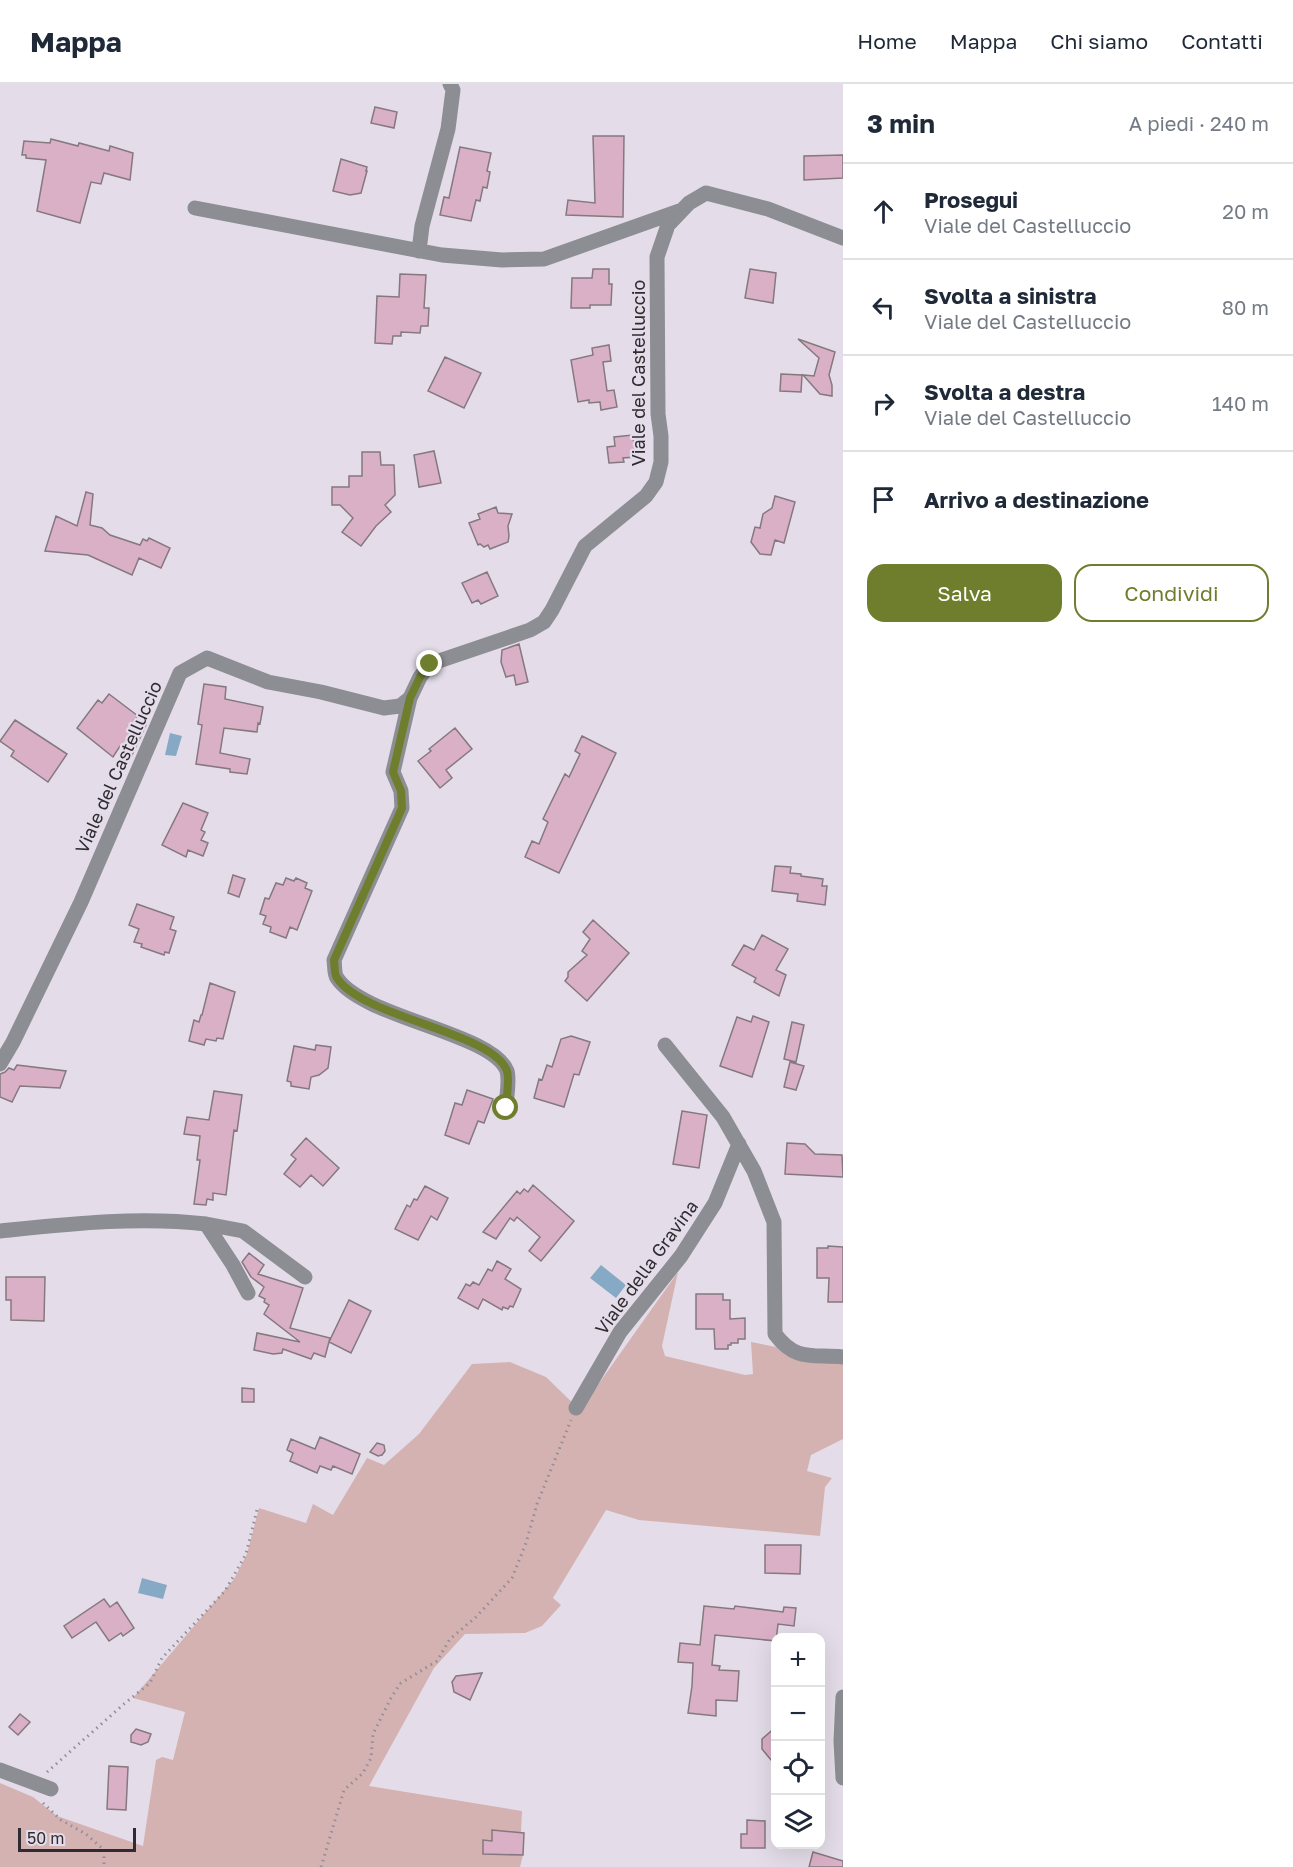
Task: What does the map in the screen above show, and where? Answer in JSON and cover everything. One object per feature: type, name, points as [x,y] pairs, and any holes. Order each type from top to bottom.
[{"type":"street","points":[[419,251],[422,226],[448,129],[453,90],[450,84]]},
{"type":"street","name":"Viale del Castelluccio","points":[[506,1108],[507,1072],[496,1056],[469,1042],[353,995],[336,977],[334,960],[402,808],[401,791],[393,772],[410,698],[420,677],[430,664],[530,630],[544,622],[585,546],[646,496],[656,482],[662,462],[658,414],[657,257],[668,225],[688,203],[706,193],[768,209],[843,238]]},
{"type":"street","points":[[195,208],[442,255],[502,260],[544,259],[682,210]]},
{"type":"street","name":"Viale del Castelluccio","points":[[0,1064],[81,902],[180,673],[207,657],[268,682],[321,692],[384,708],[400,706],[410,698]]},
{"type":"street","points":[[665,1045],[723,1117],[754,1172],[774,1222],[775,1334],[784,1345],[798,1355],[843,1356]]},
{"type":"street","name":"Viale della Gravina","points":[[576,1408],[620,1332],[681,1256],[715,1203],[739,1144]]},
{"type":"street","points":[[0,1231],[60,1225],[150,1221],[206,1224],[243,1232],[305,1277]]},
{"type":"street","points":[[206,1224],[248,1293]]},
{"type":"street","points":[[843,1697],[841,1741],[843,1778]]},
{"type":"street","points":[[0,1770],[51,1789]]},
{"type":"path","points":[[321,1867],[345,1790],[363,1773],[371,1758],[373,1734],[392,1695],[401,1683],[437,1661],[450,1639],[476,1617],[512,1578],[526,1543],[537,1504],[576,1408]]},
{"type":"path","points":[[104,1867],[104,1850],[86,1834],[61,1820],[43,1804],[34,1782],[150,1683],[162,1658],[225,1591],[246,1554],[257,1510]]},
{"type":"shaded area","points":[[678,1272],[662,1346],[665,1356],[745,1375],[753,1374],[751,1342],[843,1360],[843,1439],[811,1455],[807,1471],[832,1478],[825,1487],[820,1536],[639,1520],[606,1510],[553,1598],[561,1605],[542,1626],[525,1633],[465,1634],[434,1668],[369,1786],[522,1811],[521,1832],[524,1833],[520,1867],[0,1867],[0,1783],[33,1797],[57,1816],[143,1846],[156,1760],[162,1757],[173,1760],[185,1712],[133,1698],[234,1579],[247,1554],[259,1508],[306,1523],[313,1504],[333,1515],[367,1458],[384,1465],[419,1434],[472,1364],[510,1362],[546,1377],[580,1410]]},
{"type":"water","points":[[170,733],[182,736],[176,756],[165,755]]},
{"type":"water","points":[[601,1265],[626,1285],[616,1298],[590,1278]]},
{"type":"water","points":[[142,1578],[167,1585],[163,1599],[138,1593]]},
{"type":"building","points":[[375,107],[397,112],[394,128],[371,123]]},
{"type":"building","points":[[593,136],[624,136],[623,217],[566,215],[568,200],[595,203]]},
{"type":"building","points":[[51,139],[109,151],[110,146],[133,153],[130,180],[104,173],[101,184],[91,182],[80,223],[37,211],[46,160],[26,158],[26,155],[22,155],[24,141],[50,143]]},
{"type":"building","points":[[460,147],[491,153],[487,171],[490,172],[487,188],[483,187],[480,201],[476,200],[471,221],[440,215],[444,197],[449,198]]},
{"type":"building","points":[[843,155],[843,178],[804,180],[804,156]]},
{"type":"building","points":[[341,159],[367,167],[361,193],[350,195],[333,191]]},
{"type":"building","points":[[593,269],[609,269],[609,284],[612,284],[611,305],[571,308],[572,278],[592,278]]},
{"type":"building","points":[[750,269],[776,273],[773,303],[745,298]]},
{"type":"building","points":[[400,274],[426,275],[424,308],[429,308],[428,326],[421,326],[420,333],[401,332],[401,336],[393,336],[392,344],[375,343],[377,296],[399,297]]},
{"type":"building","points":[[798,339],[835,352],[829,375],[832,396],[820,394],[803,375],[814,376],[819,358]]},
{"type":"building","points":[[609,345],[611,361],[603,362],[607,391],[614,390],[617,407],[601,410],[600,402],[589,403],[589,400],[578,402],[571,360],[593,355],[592,348]]},
{"type":"building","points":[[445,357],[481,373],[464,408],[428,391]]},
{"type":"building","points":[[781,374],[802,375],[801,392],[780,391]]},
{"type":"building","points":[[633,435],[635,457],[623,458],[624,462],[609,463],[607,447],[615,446],[614,437]]},
{"type":"building","points":[[434,451],[441,483],[419,487],[414,455]]},
{"type":"building","points":[[362,452],[380,452],[381,465],[394,465],[395,495],[385,505],[391,512],[376,526],[361,546],[342,532],[353,518],[340,505],[332,505],[332,487],[349,487],[349,476],[362,476]]},
{"type":"building","points":[[86,492],[93,494],[90,525],[102,528],[110,535],[140,545],[143,539],[147,541],[149,538],[170,548],[161,568],[139,558],[132,575],[88,555],[45,551],[56,516],[77,526]]},
{"type":"building","points":[[775,496],[795,502],[784,543],[775,540],[771,555],[760,554],[751,542],[755,527],[760,528],[763,514],[772,508]]},
{"type":"building","points":[[496,507],[498,513],[512,514],[508,526],[509,536],[508,542],[490,549],[488,545],[484,547],[478,545],[469,523],[480,519],[478,514]]},
{"type":"building","points":[[487,572],[498,596],[481,604],[478,600],[472,603],[462,583]]},
{"type":"building","points":[[519,644],[528,682],[516,685],[514,675],[506,677],[501,662],[502,650]]},
{"type":"building","points":[[204,684],[226,687],[225,699],[263,707],[257,732],[224,728],[220,753],[250,759],[247,774],[196,764],[202,725],[198,724]]},
{"type":"building","points":[[109,694],[138,716],[134,720],[146,725],[132,755],[120,746],[113,757],[77,728],[98,700],[102,703]]},
{"type":"building","points":[[15,720],[67,754],[48,782],[11,756],[14,751],[0,741]]},
{"type":"building","points":[[455,728],[472,749],[446,770],[452,778],[440,788],[418,761]]},
{"type":"building","points":[[582,736],[616,753],[559,873],[525,857],[532,841],[539,844],[548,822],[543,819],[565,774],[569,777],[580,754],[575,751]]},
{"type":"building","points":[[183,803],[208,813],[201,830],[205,832],[201,840],[208,843],[203,856],[188,850],[186,857],[162,845]]},
{"type":"building","points":[[775,866],[791,867],[790,873],[823,879],[822,886],[827,886],[825,905],[797,901],[798,894],[772,891]]},
{"type":"building","points":[[233,875],[245,879],[239,897],[228,893]]},
{"type":"building","points":[[286,878],[294,881],[296,878],[307,883],[305,888],[312,891],[297,930],[290,927],[286,938],[270,932],[271,927],[263,924],[266,916],[260,914],[265,898],[269,899],[276,883],[283,885]]},
{"type":"building","points":[[137,904],[174,917],[170,929],[176,931],[169,953],[165,952],[164,955],[141,947],[142,944],[134,942],[139,929],[129,925]]},
{"type":"building","points":[[593,920],[629,953],[587,1001],[565,981],[568,972],[587,955],[582,951],[590,939],[583,932]]},
{"type":"building","points":[[762,935],[788,949],[776,970],[786,975],[779,996],[754,982],[756,978],[732,965],[744,945],[754,950]]},
{"type":"building","points":[[210,983],[235,992],[223,1039],[217,1038],[216,1041],[206,1039],[204,1045],[189,1041],[194,1020],[199,1022],[202,1015]]},
{"type":"building","points":[[753,1016],[769,1022],[752,1077],[720,1066],[737,1017],[751,1022]]},
{"type":"building","points":[[792,1022],[804,1025],[796,1062],[784,1059]]},
{"type":"building","points":[[571,1036],[590,1042],[579,1075],[574,1074],[564,1107],[534,1098],[539,1079],[542,1080],[547,1065],[552,1067],[561,1039]]},
{"type":"building","points":[[316,1045],[331,1047],[328,1068],[319,1075],[311,1077],[309,1089],[291,1086],[291,1082],[287,1081],[294,1046],[315,1050]]},
{"type":"building","points":[[790,1062],[804,1066],[796,1090],[784,1087]]},
{"type":"building","points":[[17,1065],[66,1071],[60,1088],[20,1086],[12,1102],[0,1097],[0,1074],[9,1068],[14,1070]]},
{"type":"building","points":[[467,1090],[493,1099],[484,1123],[478,1121],[469,1144],[445,1135],[455,1103],[462,1105]]},
{"type":"building","points":[[214,1091],[242,1095],[237,1131],[234,1130],[226,1195],[213,1193],[213,1200],[207,1199],[206,1205],[194,1204],[200,1160],[197,1160],[200,1136],[184,1134],[187,1117],[209,1120]]},
{"type":"building","points":[[682,1111],[707,1115],[699,1168],[673,1164]]},
{"type":"building","points":[[306,1138],[339,1168],[323,1186],[311,1175],[300,1187],[284,1174],[296,1159],[291,1155]]},
{"type":"building","points":[[787,1143],[805,1144],[815,1154],[842,1155],[843,1177],[785,1174]]},
{"type":"building","points":[[533,1185],[574,1221],[541,1261],[529,1251],[540,1237],[517,1217],[514,1221],[510,1218],[496,1239],[483,1232],[517,1191],[520,1194],[524,1189],[528,1192]]},
{"type":"building","points":[[425,1186],[448,1198],[437,1220],[431,1216],[418,1240],[395,1229],[407,1205],[410,1207],[414,1199],[417,1200]]},
{"type":"building","points":[[828,1246],[843,1247],[843,1302],[828,1302],[829,1278],[817,1278],[817,1248],[828,1248]]},
{"type":"building","points":[[249,1253],[264,1265],[258,1274],[303,1288],[290,1328],[330,1338],[325,1357],[314,1353],[311,1359],[283,1349],[282,1353],[273,1354],[254,1350],[257,1333],[300,1342],[264,1314],[269,1305],[259,1296],[264,1287],[251,1277],[242,1262]]},
{"type":"building","points":[[497,1261],[511,1269],[505,1279],[521,1289],[513,1307],[510,1306],[508,1309],[503,1307],[502,1310],[483,1299],[478,1309],[458,1298],[466,1284],[470,1286],[473,1282],[479,1285],[488,1269],[492,1271]]},
{"type":"building","points":[[6,1277],[45,1277],[44,1321],[11,1320],[11,1300],[6,1300]]},
{"type":"building","points":[[696,1294],[723,1294],[723,1300],[730,1300],[730,1319],[745,1318],[745,1339],[738,1339],[738,1343],[731,1343],[728,1349],[715,1349],[714,1329],[696,1329]]},
{"type":"building","points":[[349,1300],[371,1311],[351,1353],[329,1342]]},
{"type":"building","points":[[242,1388],[254,1389],[254,1402],[242,1402]]},
{"type":"building","points":[[320,1437],[360,1454],[352,1474],[333,1466],[331,1470],[320,1466],[317,1473],[290,1461],[293,1453],[287,1450],[291,1439],[315,1449]]},
{"type":"building","points":[[377,1443],[384,1445],[385,1451],[378,1456],[370,1452]]},
{"type":"building","points":[[765,1545],[801,1545],[800,1574],[765,1573]]},
{"type":"building","points":[[104,1599],[110,1607],[117,1602],[134,1628],[123,1636],[121,1633],[109,1641],[96,1622],[72,1638],[64,1626]]},
{"type":"building","points":[[704,1606],[734,1609],[735,1606],[783,1612],[784,1607],[796,1608],[794,1626],[778,1624],[777,1633],[771,1633],[771,1641],[715,1635],[712,1665],[720,1666],[719,1670],[739,1671],[737,1701],[716,1700],[716,1716],[688,1713],[693,1663],[678,1662],[680,1643],[700,1645]]},
{"type":"building","points":[[482,1673],[470,1700],[454,1692],[452,1682],[456,1676]]},
{"type":"building","points":[[20,1714],[30,1722],[18,1735],[9,1727]]},
{"type":"building","points":[[136,1729],[151,1734],[148,1742],[141,1745],[131,1742],[131,1735]]},
{"type":"building","points":[[771,1731],[771,1760],[762,1749],[762,1739]]},
{"type":"building","points":[[109,1766],[128,1767],[126,1810],[107,1809]]},
{"type":"building","points":[[747,1820],[765,1821],[765,1848],[741,1848],[741,1834],[747,1834]]},
{"type":"building","points":[[492,1830],[524,1833],[523,1855],[483,1854],[483,1840],[492,1841]]},
{"type":"building","points":[[813,1852],[843,1861],[843,1867],[809,1867]]},
{"type":"route","points":[[430,664],[420,677],[410,698],[398,744],[393,772],[401,791],[402,808],[334,960],[336,977],[353,995],[469,1042],[496,1056],[507,1072],[506,1108]]}]
